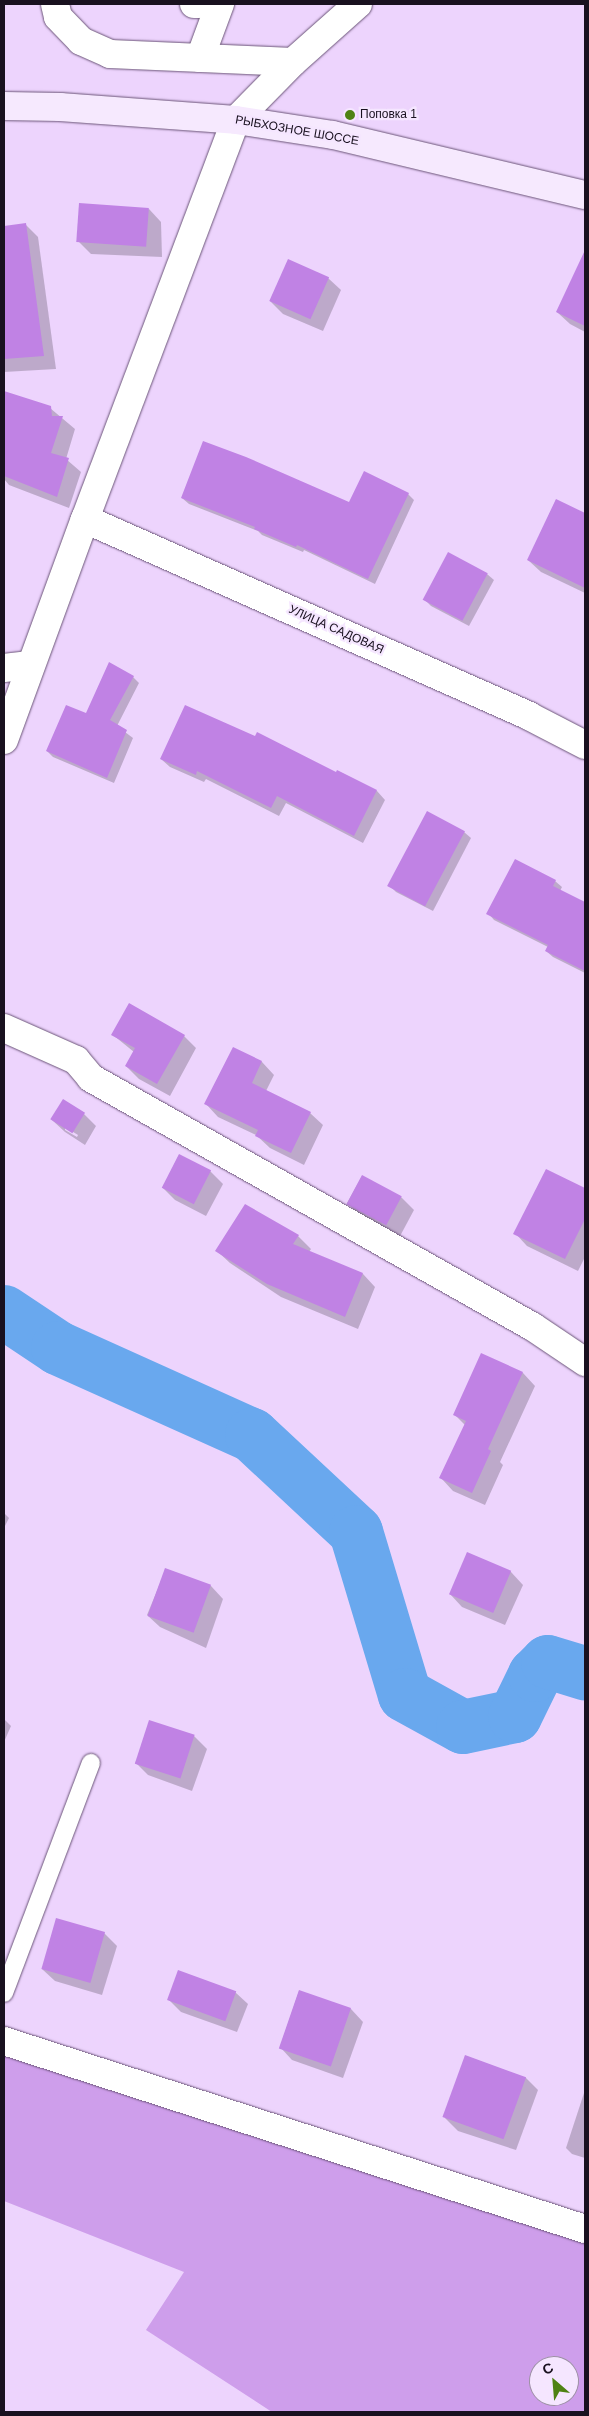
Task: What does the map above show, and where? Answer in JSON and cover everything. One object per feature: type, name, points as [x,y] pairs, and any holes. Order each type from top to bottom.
[{"type":"street","points":[[55,4],[58,17],[81,41],[110,54],[292,62]]},
{"type":"street","points":[[194,4],[199,4]]},
{"type":"street","points":[[200,58],[220,4]]},
{"type":"street","points":[[4,740],[85,518],[236,120],[292,62],[358,4]]},
{"type":"street","name":"РЫБХОЗНОЕ ШОССЕ","points":[[4,106],[236,120],[333,135],[585,195]]},
{"type":"street","name":"УЛИЦА САДОВАЯ","points":[[85,518],[530,716],[585,745]]},
{"type":"street","points":[[4,668],[30,665]]},
{"type":"street","points":[[4,1028],[76,1060],[91,1078],[532,1327],[585,1362]]},
{"type":"street","points":[[4,2041],[585,2229]]},
{"type":"lane","points":[[4,1993],[91,1763]]},
{"type":"shaded area","points":[[4,2049],[585,2241],[585,2412],[272,2412],[146,2330],[184,2272],[4,2201]]},
{"type":"building","points":[[79,203],[149,208],[146,247],[76,242]]},
{"type":"building","points":[[26,223],[44,356],[4,359],[4,226]]},
{"type":"building","points":[[585,250],[585,326],[556,312]]},
{"type":"building","points":[[288,259],[329,277],[310,319],[269,301]]},
{"type":"building","points":[[4,391],[51,406],[52,416],[63,416],[51,453],[69,458],[57,497],[4,476]]},
{"type":"building","points":[[203,441],[246,457],[349,502],[364,471],[409,493],[368,579],[297,545],[296,547],[254,529],[255,527],[181,498]]},
{"type":"building","points":[[556,499],[585,513],[585,588],[527,560]]},
{"type":"building","points":[[448,552],[488,573],[462,621],[423,600]]},
{"type":"building","points":[[109,662],[134,676],[110,720],[127,730],[107,778],[46,751],[66,705],[86,713]]},
{"type":"building","points":[[185,705],[255,736],[257,732],[336,772],[337,770],[377,790],[354,836],[277,796],[271,808],[197,771],[196,775],[160,759]]},
{"type":"building","points":[[427,811],[465,831],[425,906],[387,886]]},
{"type":"building","points":[[515,859],[556,880],[553,886],[585,902],[585,971],[545,951],[548,945],[486,914]]},
{"type":"building","points":[[129,1003],[185,1035],[157,1084],[125,1066],[135,1048],[111,1035]]},
{"type":"building","points":[[233,1047],[262,1061],[252,1083],[311,1112],[291,1153],[255,1136],[258,1130],[204,1104]]},
{"type":"building","points":[[63,1099],[85,1113],[72,1133],[50,1119]]},
{"type":"building","points":[[179,1154],[211,1170],[194,1204],[162,1188]]},
{"type":"building","points":[[546,1169],[585,1188],[585,1219],[565,1259],[513,1234]]},
{"type":"building","points":[[362,1175],[402,1196],[386,1225],[347,1204]]},
{"type":"building","points":[[245,1204],[299,1235],[293,1244],[363,1273],[345,1317],[267,1284],[215,1251]]},
{"type":"building","points":[[481,1353],[523,1372],[488,1449],[491,1451],[472,1493],[439,1478],[466,1421],[453,1415]]},
{"type":"building","points":[[467,1552],[511,1571],[493,1613],[449,1594]]},
{"type":"building","points":[[165,1568],[211,1585],[194,1633],[148,1616]]},
{"type":"building","points":[[149,1720],[195,1735],[180,1779],[135,1764]]},
{"type":"building","points":[[56,1918],[105,1932],[90,1983],[41,1969]]},
{"type":"building","points":[[178,1970],[236,1991],[225,2021],[167,2000]]},
{"type":"building","points":[[299,1990],[351,2008],[331,2067],[279,2049]]},
{"type":"building","points":[[465,2055],[526,2077],[504,2139],[442,2117]]},
{"type":"waterway","points":[[4,1312],[58,1348],[252,1435],[356,1532],[405,1695],[463,1727],[515,1716],[535,1675],[548,1662],[585,1673]]},
{"type":"place","name":"Поповка 1","points":[[350,115]]}]
